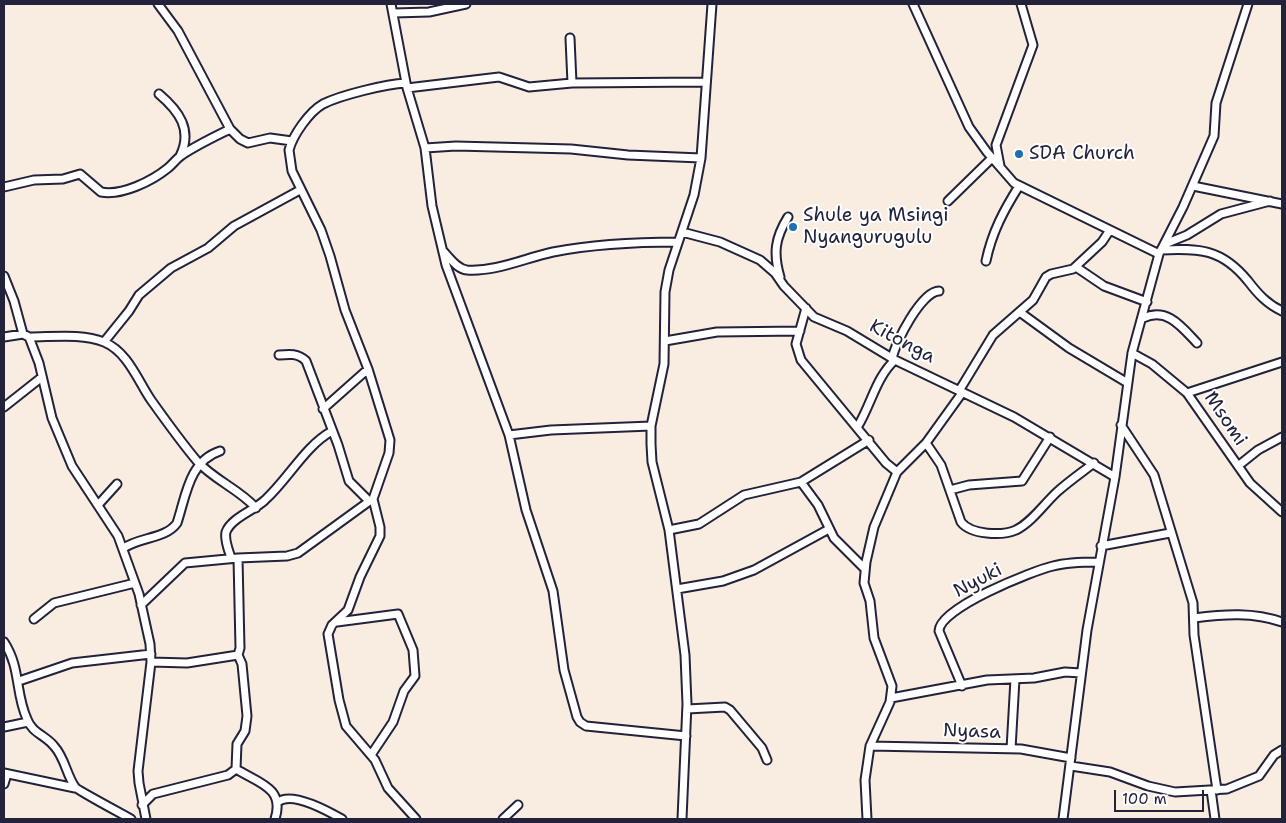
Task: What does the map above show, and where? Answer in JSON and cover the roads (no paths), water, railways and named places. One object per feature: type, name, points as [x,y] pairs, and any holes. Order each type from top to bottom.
[{"type":"street","points":[[158,4],[178,31],[230,129],[240,139],[248,143],[270,138],[292,141]]},
{"type":"street","points":[[391,4],[406,85],[425,148],[432,206],[448,272],[509,436],[526,510],[553,591],[564,670],[580,722],[594,727],[686,736]]},
{"type":"street","points":[[394,13],[429,12],[466,4]]},
{"type":"street","points":[[682,819],[687,710],[685,654],[669,530],[652,462],[651,426],[661,380],[665,341],[665,292],[678,242],[694,195],[701,158],[712,4]]},
{"type":"street","points":[[913,4],[970,127],[1001,169],[1019,186],[1110,230],[1162,249],[1190,249],[1214,253],[1246,279],[1263,300],[1282,311]]},
{"type":"street","points":[[1001,169],[996,145],[1033,45],[1021,4]]},
{"type":"street","points":[[1063,819],[1081,673],[1098,562],[1115,478],[1126,382],[1132,353],[1162,249],[1193,186],[1214,136],[1216,103],[1248,4]]},
{"type":"street","points":[[570,38],[572,83]]},
{"type":"street","points":[[142,605],[182,565],[235,558],[287,556],[298,553],[371,500],[390,446],[388,433],[368,369],[345,310],[321,230],[300,190],[289,156],[292,141],[311,115],[324,104],[387,85],[499,77],[529,86],[572,83],[705,82]]},
{"type":"street","points":[[159,94],[173,108],[184,127],[186,141],[179,157]]},
{"type":"street","points":[[4,187],[34,180],[63,179],[80,174],[88,179],[94,188],[108,194],[134,187],[167,169],[179,157],[230,129]]},
{"type":"street","points":[[425,148],[456,146],[571,149],[638,156],[701,158]]},
{"type":"street","points":[[948,200],[992,158]]},
{"type":"street","points":[[986,260],[998,222],[1019,186]]},
{"type":"street","points":[[1193,186],[1282,204]]},
{"type":"street","points":[[104,342],[129,311],[139,295],[171,268],[208,248],[234,226],[300,190]]},
{"type":"street","points":[[1162,249],[1221,214],[1270,201]]},
{"type":"street","points":[[780,280],[775,248],[776,239],[788,217]]},
{"type":"street","points":[[867,819],[865,780],[870,746],[891,698],[891,680],[873,633],[870,601],[864,583],[864,568],[874,527],[898,472],[926,443],[960,392],[993,336],[1021,313],[1033,300],[1048,276],[1068,272],[1076,267],[1102,242],[1110,230]]},
{"type":"street","name":"Kitonga","points":[[682,232],[742,250],[769,267],[814,316],[847,331],[893,359],[1014,417],[1094,463],[1115,478]]},
{"type":"street","points":[[443,251],[461,269],[468,270],[514,263],[582,247],[620,243],[678,242]]},
{"type":"street","points":[[1076,267],[1104,286],[1146,302]]},
{"type":"street","points":[[4,276],[42,377],[52,418],[72,466],[124,548],[142,605],[151,662],[138,771],[142,805],[146,819]]},
{"type":"street","points":[[858,426],[868,411],[882,377],[893,359],[898,339],[927,296],[934,291],[939,291]]},
{"type":"street","points":[[806,308],[796,344],[802,360],[858,426],[886,463],[898,472]]},
{"type":"street","points":[[1021,313],[1069,348],[1126,382]]},
{"type":"street","points":[[1143,318],[1151,314],[1161,314],[1175,320],[1197,343]]},
{"type":"street","points":[[665,341],[717,332],[800,331]]},
{"type":"street","points":[[4,337],[63,336],[104,342],[118,351],[168,425],[200,463],[208,471],[239,491],[256,508]]},
{"type":"street","name":"Msomi","points":[[1132,353],[1152,364],[1187,393],[1250,482],[1282,512]]},
{"type":"street","points":[[279,355],[291,354],[299,356],[306,361],[349,481],[371,500],[380,526],[380,536],[360,577],[348,610],[336,622],[328,634],[340,707],[350,733],[378,765],[388,788],[416,819]]},
{"type":"street","points":[[1187,393],[1282,362]]},
{"type":"street","points":[[323,409],[368,369]]},
{"type":"street","points":[[4,407],[42,377]]},
{"type":"street","points":[[1122,425],[1154,475],[1170,533],[1185,574],[1194,618],[1194,635],[1214,790],[1215,819]]},
{"type":"street","points":[[509,436],[551,430],[651,426]]},
{"type":"street","points":[[236,769],[237,744],[244,730],[247,716],[242,664],[238,655],[240,648],[235,558],[226,538],[228,529],[256,508],[284,482],[317,441],[332,430]]},
{"type":"street","points":[[950,490],[969,485],[1022,481],[1050,437]]},
{"type":"street","points":[[1238,466],[1258,450],[1282,437]]},
{"type":"street","points":[[669,530],[692,526],[706,521],[735,499],[744,495],[801,482],[869,440]]},
{"type":"street","points":[[926,443],[940,465],[959,519],[967,528],[987,532],[1012,531],[1024,525],[1062,488],[1094,463]]},
{"type":"street","points":[[124,548],[137,540],[174,528],[190,478],[200,463],[212,453],[220,451]]},
{"type":"street","points":[[801,482],[818,505],[829,529],[839,544],[864,568]]},
{"type":"street","points":[[98,505],[117,484]]},
{"type":"street","points":[[677,589],[723,581],[754,570],[829,529]]},
{"type":"street","points":[[1101,546],[1170,533]]},
{"type":"street","name":"Nyuki","points":[[962,686],[939,631],[940,624],[949,616],[995,588],[1040,569],[1062,564],[1098,562]]},
{"type":"street","points":[[34,618],[54,603],[135,583]]},
{"type":"street","points":[[336,622],[398,614],[413,650],[416,665],[414,680],[404,691],[393,722],[371,756]]},
{"type":"street","points":[[1194,618],[1223,614],[1250,615],[1282,622]]},
{"type":"street","points":[[4,642],[12,656],[19,681],[22,704],[28,722],[32,730],[51,742],[60,753],[75,788]]},
{"type":"street","points":[[19,681],[72,663],[150,654]]},
{"type":"street","points":[[151,662],[186,663],[238,655]]},
{"type":"street","points":[[891,698],[987,680],[1034,678],[1065,672],[1081,673]]},
{"type":"street","points":[[1011,749],[1015,679]]},
{"type":"street","points":[[687,710],[724,707],[730,710],[762,748],[767,760]]},
{"type":"street","points":[[4,728],[28,722]]},
{"type":"street","name":"Nyasa","points":[[870,746],[1011,749],[1110,772],[1148,786],[1175,792],[1214,790],[1237,786],[1259,776],[1274,755],[1282,750]]},
{"type":"street","points":[[236,769],[274,792],[278,802],[275,819]]},
{"type":"street","points":[[142,805],[153,794],[228,775],[236,769]]},
{"type":"street","points":[[4,784],[5,773],[75,788],[132,819]]},
{"type":"street","points":[[278,802],[286,797],[298,799],[342,819]]},
{"type":"street","points":[[502,819],[518,805]]},
{"type":"place","name":"SDA Church","points":[[1019,154]]},
{"type":"place","name":"Shule ya Msingi Nyangurugulu","points":[[793,227]]}]
